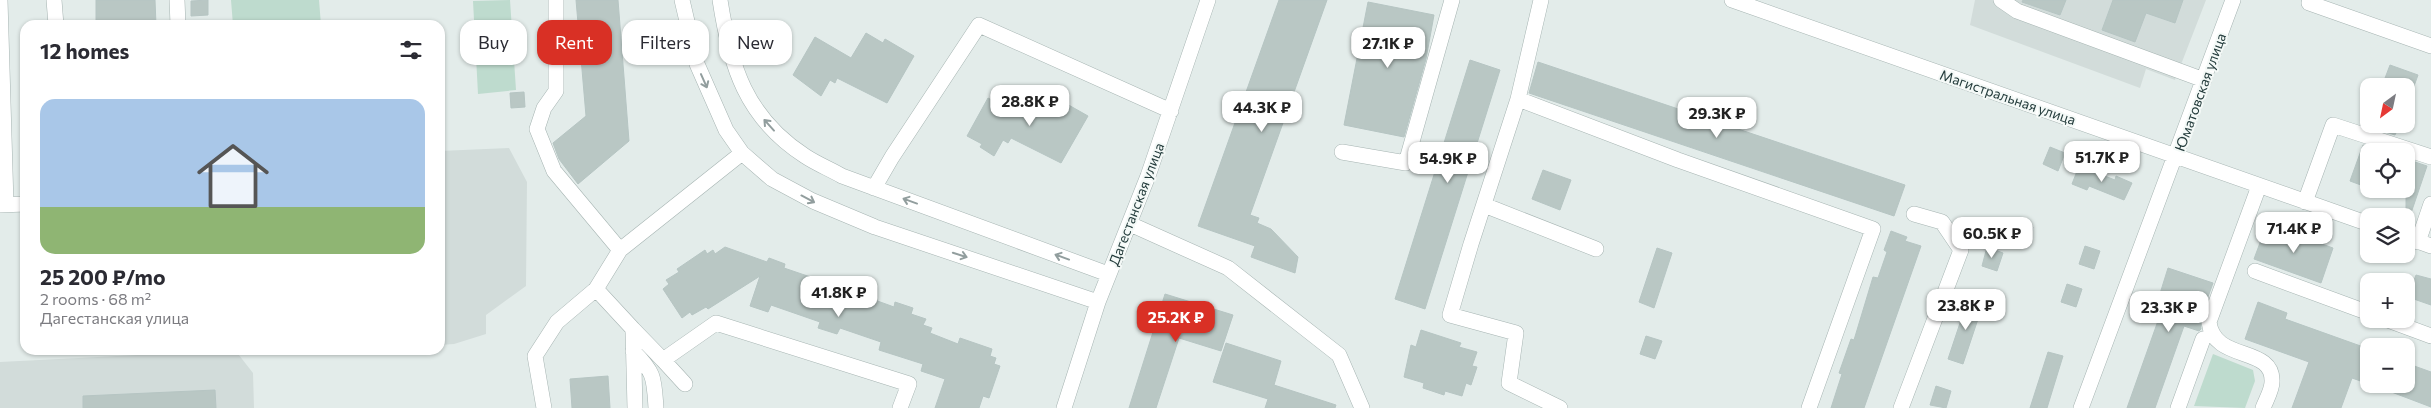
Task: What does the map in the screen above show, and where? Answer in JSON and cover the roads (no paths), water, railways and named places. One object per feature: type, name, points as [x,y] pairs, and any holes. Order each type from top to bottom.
[{"type":"street","points":[[0,0],[3,204],[20,204]]},
{"type":"street","points":[[54,0],[56,20]]},
{"type":"street","points":[[177,0],[178,20]]},
{"type":"street","points":[[556,0],[556,91],[544,108],[537,129],[554,171],[620,250]]},
{"type":"street","points":[[682,0],[697,64],[726,130],[742,153],[772,179],[812,201],[875,227],[1098,302]]},
{"type":"street","points":[[720,0],[726,43],[745,94],[769,127],[804,156],[842,176],[1108,274]]},
{"type":"street","name":"Дагестанская улица","points":[[1064,408],[1098,302],[1130,224],[1171,111],[1208,0]]},
{"type":"street","points":[[1342,152],[1406,163],[1452,0]]},
{"type":"street","points":[[1541,0],[1518,99],[1450,315],[1516,333],[1509,383],[1560,408]]},
{"type":"street","name":"Магистральная улица","points":[[1732,0],[2360,221]]},
{"type":"street","points":[[2001,0],[2017,11],[2204,80]]},
{"type":"street","name":"Юматовская улица","points":[[2081,408],[2233,0]]},
{"type":"street","points":[[2309,3],[2431,46]]},
{"type":"street","points":[[874,188],[892,157],[979,25],[1171,111]]},
{"type":"street","points":[[1518,99],[1678,160],[1872,229],[1809,408]]},
{"type":"street","points":[[2305,202],[2333,125],[2431,157]]},
{"type":"street","points":[[544,408],[536,356],[557,322],[596,289],[620,250],[742,153]]},
{"type":"street","points":[[2259,186],[2209,322],[2210,332],[2217,342],[2256,358],[2268,367],[2272,384],[2263,408]]},
{"type":"street","points":[[2418,242],[2431,204]]},
{"type":"street","points":[[1484,205],[1596,249]]},
{"type":"street","points":[[1901,408],[1961,250],[1942,222],[1914,214]]},
{"type":"street","points":[[1130,224],[1228,268],[1338,355],[1362,408]]},
{"type":"street","points":[[2255,271],[2360,310]]},
{"type":"street","points":[[596,289],[685,384]]},
{"type":"street","points":[[662,360],[716,323],[909,384],[900,408]]},
{"type":"street","points":[[2409,328],[2431,336]]},
{"type":"street","points":[[633,329],[635,408]]},
{"type":"street","points":[[2178,408],[2203,339]]},
{"type":"street","points":[[633,351],[649,367],[652,373],[656,408]]}]
